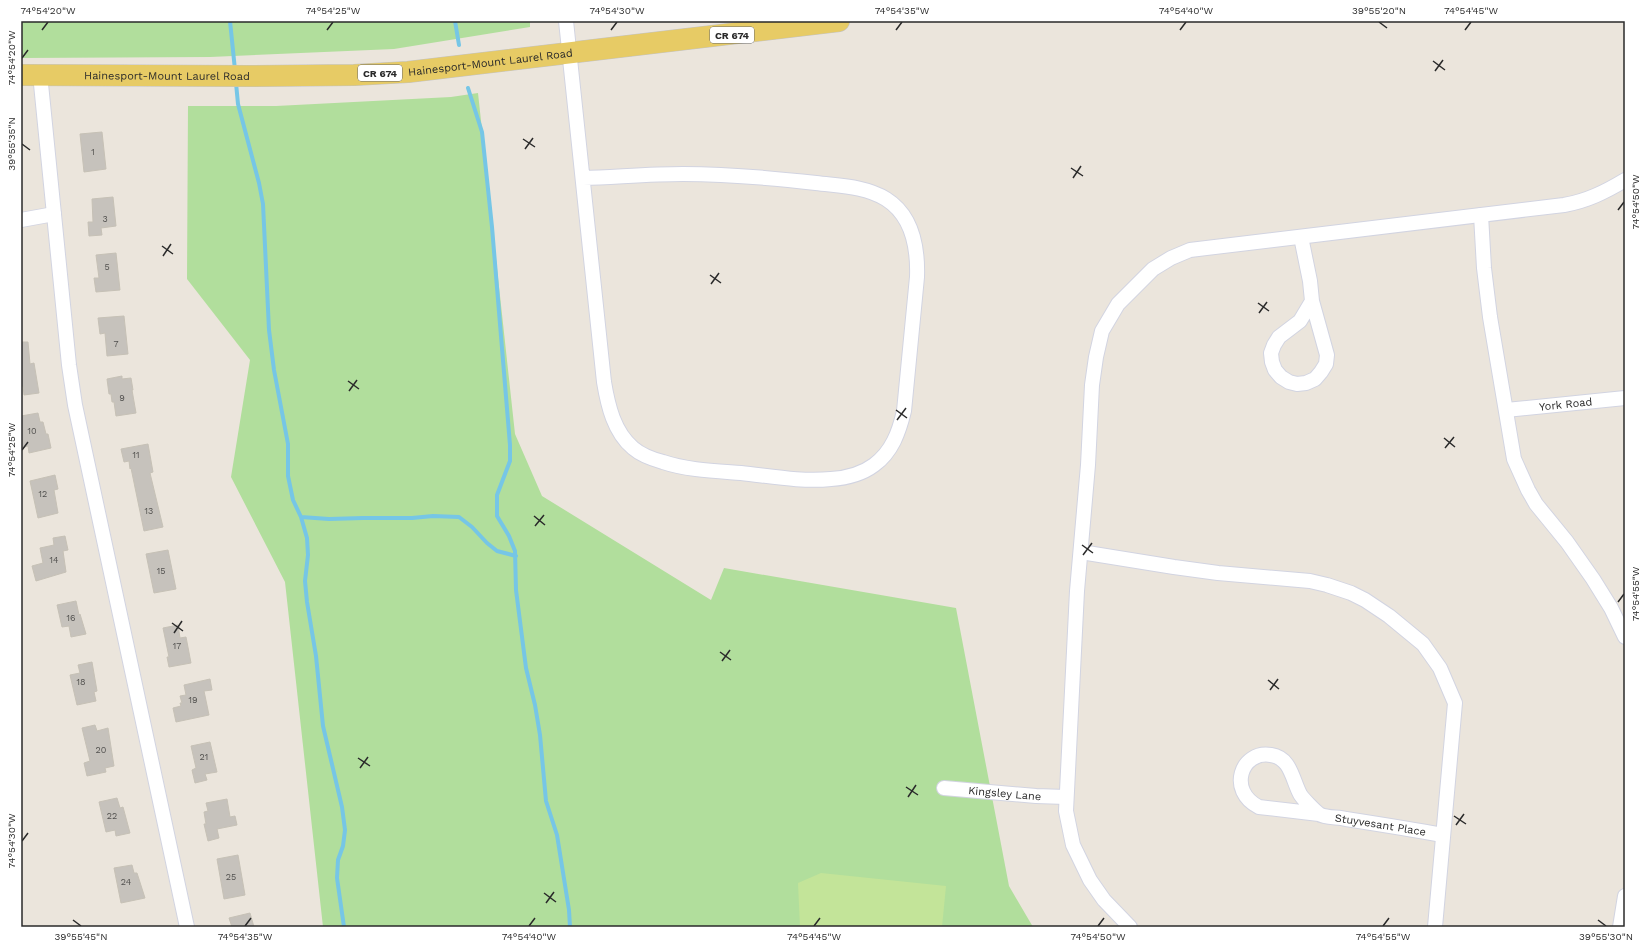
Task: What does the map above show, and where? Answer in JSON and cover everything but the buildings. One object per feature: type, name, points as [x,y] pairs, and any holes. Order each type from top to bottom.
[{"type":"main road","name":"Hainesport-Mount Laurel Road","points":[[30,75],[249,76],[354,75],[408,72],[839,21]]},
{"type":"street","points":[[566,21],[605,389],[614,419],[622,435],[633,448],[647,457],[663,463],[720,472],[813,480],[845,478],[860,473],[873,466],[885,456],[894,443],[904,412],[918,258],[915,241],[909,225],[895,207],[887,200],[877,195],[855,188],[798,181],[701,175],[583,178]]},
{"type":"street","points":[[30,75],[54,214],[69,365],[75,404],[187,927]]},
{"type":"street","points":[[1130,927],[1108,905],[1090,880],[1073,845],[1067,819],[1066,797],[1077,591],[1092,385],[1096,357],[1104,327],[1118,304],[1153,269],[1184,252],[1228,244],[1301,237],[1564,205],[1586,200],[1607,191],[1625,180]]},
{"type":"street","points":[[21,220],[54,214]]},
{"type":"street","points":[[1481,215],[1484,268],[1490,317],[1514,459],[1530,494],[1543,514],[1567,542],[1592,579],[1611,608],[1625,637]]},
{"type":"street","points":[[1301,237],[1310,281],[1312,301],[1326,350],[1326,364],[1322,372],[1315,379],[1306,383],[1297,384],[1289,382],[1281,377],[1275,370],[1271,353],[1274,344],[1279,337],[1300,321],[1312,301]]},
{"type":"street","name":"York Road","points":[[1506,410],[1625,398]]},
{"type":"street","points":[[1081,552],[1125,560],[1218,573],[1310,581],[1354,594],[1389,616],[1426,648],[1440,668],[1454,699],[1453,734],[1435,927]]},
{"type":"street","name":"Stuyvesant Place","points":[[1319,814],[1301,796],[1291,770],[1280,758],[1271,755],[1262,755],[1247,763],[1242,771],[1241,784],[1245,796],[1251,803],[1259,807],[1319,814],[1443,835]]},
{"type":"street","name":"Kingsley Lane","points":[[944,788],[1036,796],[1066,797]]},
{"type":"street","points":[[1620,927],[1625,896]]},
{"type":"green space","points":[[21,21],[530,21],[530,27],[394,49],[210,57],[21,58]]},
{"type":"green space","points":[[478,93],[515,434],[542,496],[711,600],[724,568],[956,608],[1009,886],[1033,927],[323,927],[285,582],[231,477],[250,360],[187,279],[188,106],[276,106],[451,97]]},
{"type":"green space","points":[[821,873],[946,886],[942,927],[800,927],[798,883]]},
{"type":"waterway","points":[[230,21],[235,70]]},
{"type":"waterway","points":[[455,21],[459,45]]},
{"type":"waterway","points":[[236,83],[238,104],[259,183],[263,204],[269,330],[274,370],[288,444],[288,476],[293,500],[301,517],[307,538],[308,555],[305,581],[316,656],[323,726],[342,807],[345,830],[343,846],[338,860],[337,878],[344,927]]},
{"type":"waterway","points":[[468,88],[482,132],[492,227],[510,445],[510,461],[497,495],[497,516],[509,536],[515,551],[516,590],[526,668],[535,705],[540,735],[546,801],[557,835],[569,910],[570,927]]},
{"type":"waterway","points":[[301,517],[329,519],[412,518],[433,516],[459,517],[472,527],[497,551],[516,556]]}]
